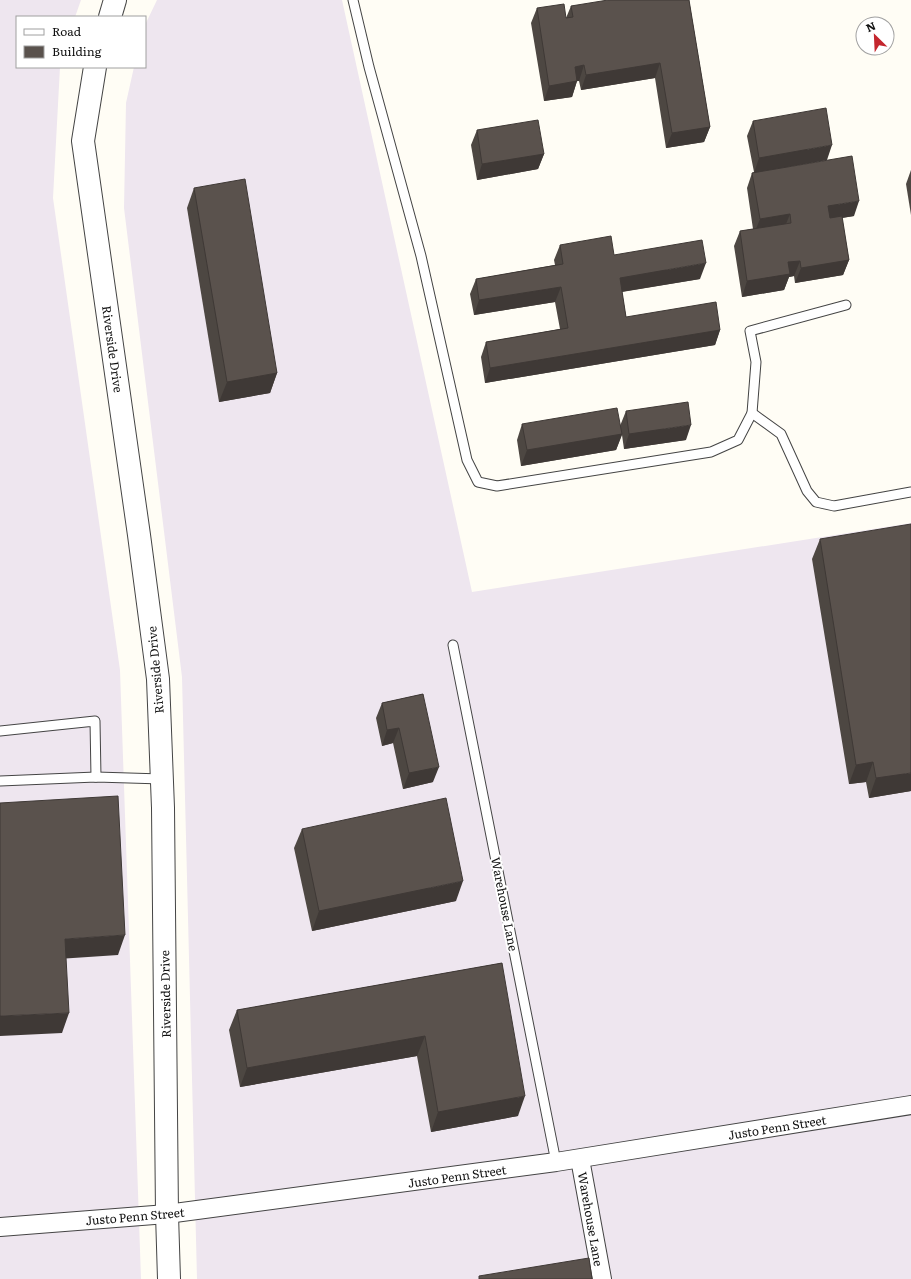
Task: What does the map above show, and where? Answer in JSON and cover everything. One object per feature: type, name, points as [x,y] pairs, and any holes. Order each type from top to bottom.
[{"type":"street","points":[[110,16],[115,0]]},
{"type":"street","name":"Riverside Drive","points":[[95,68],[83,141],[158,679],[162,778],[169,1279]]},
{"type":"street","name":"Justo Penn Street","points":[[0,1227],[167,1214],[580,1159],[911,1105]]},
{"type":"street","name":"Warehouse Lane","points":[[580,1159],[602,1279]]},
{"type":"lane","points":[[353,0],[369,67],[421,256],[467,460],[478,482],[497,486],[711,452],[738,440],[752,413],[756,362],[750,331],[846,305]]},
{"type":"lane","points":[[752,413],[781,434],[807,491],[816,502],[834,506],[911,492]]},
{"type":"lane","name":"Warehouse Lane","points":[[453,645],[556,1162]]},
{"type":"lane","points":[[0,731],[95,721],[96,777]]},
{"type":"lane","points":[[0,781],[96,777],[162,778]]},
{"type":"shaded area","points":[[0,0],[81,0],[75,16],[16,16],[16,68],[60,68],[53,198],[120,670],[141,1279],[0,1279]]},
{"type":"shaded area","points":[[157,0],[342,0],[472,592],[911,523],[911,1279],[197,1279],[182,677],[124,208],[126,103],[134,68],[146,68],[146,23]]},
{"type":"building","points":[[608,0],[689,0],[710,127],[672,133],[660,63],[586,75],[584,65],[575,67],[577,81],[549,86],[537,8],[564,4],[566,18],[573,17],[571,6]]},
{"type":"building","points":[[826,108],[832,145],[759,158],[753,121]]},
{"type":"building","points":[[538,120],[544,154],[482,164],[477,130]]},
{"type":"building","points":[[852,156],[859,201],[828,206],[830,218],[842,216],[849,260],[801,268],[800,261],[788,262],[790,274],[747,281],[740,231],[791,223],[790,214],[760,219],[752,173]]},
{"type":"building","points":[[245,179],[277,373],[227,382],[194,188]]},
{"type":"building","points":[[611,236],[614,255],[702,240],[706,263],[620,278],[626,317],[716,302],[720,330],[490,368],[486,342],[568,328],[561,287],[479,300],[476,279],[563,264],[560,245]]},
{"type":"building","points":[[688,402],[691,425],[629,434],[626,411]]},
{"type":"building","points":[[617,408],[622,434],[527,450],[522,424]]},
{"type":"building","points":[[911,524],[911,773],[876,778],[873,762],[856,765],[820,539]]},
{"type":"building","points":[[423,694],[439,767],[409,773],[399,728],[387,730],[382,703]]},
{"type":"building","points":[[118,796],[125,935],[65,939],[69,1013],[0,1016],[0,803]]},
{"type":"building","points":[[446,798],[463,881],[319,911],[302,829]]},
{"type":"building","points":[[502,963],[525,1096],[438,1112],[425,1036],[247,1068],[237,1010]]},
{"type":"building","points":[[589,1258],[592,1279],[479,1279],[479,1276]]}]
